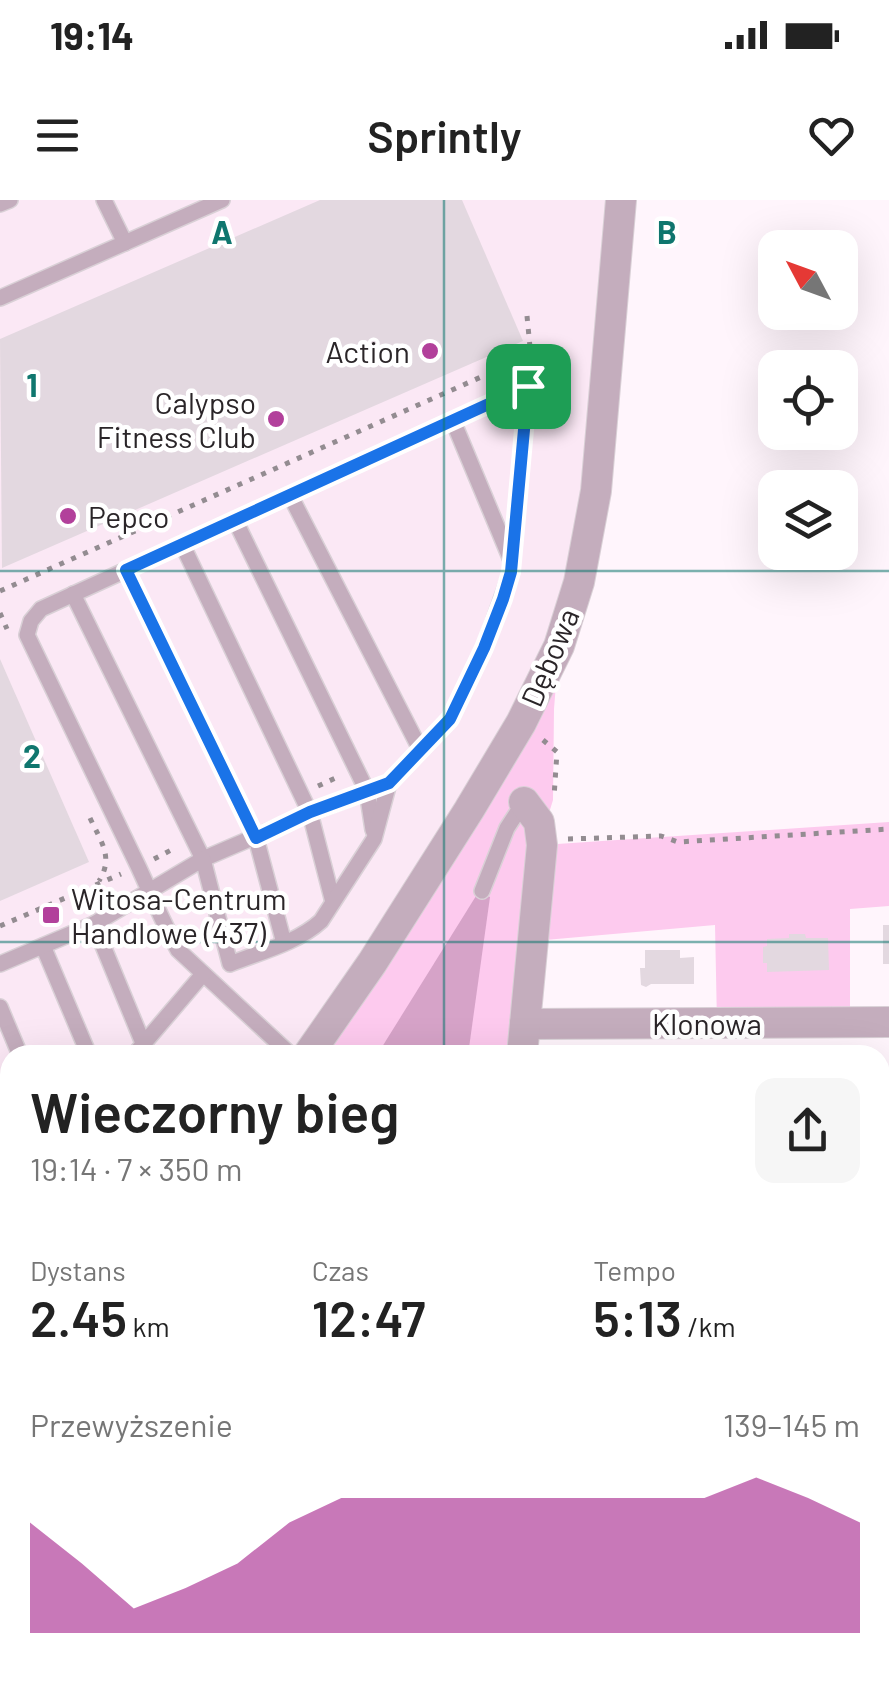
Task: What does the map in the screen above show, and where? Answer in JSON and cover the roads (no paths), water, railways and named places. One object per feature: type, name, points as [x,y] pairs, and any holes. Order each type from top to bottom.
[{"type":"street","name":"Dębowa","points":[[315,1045],[382,948],[520,723],[559,646],[586,555],[600,455],[621,200]]},
{"type":"street","points":[[523,1045],[535,821]]},
{"type":"street","name":"Klonowa","points":[[525,1024],[889,1022]]},
{"type":"lane","points":[[0,204],[10,200]]},
{"type":"lane","points":[[104,200],[125,243]]},
{"type":"lane","points":[[0,298],[222,200]]},
{"type":"lane","points":[[73,594],[203,859],[230,964],[311,930],[321,921],[374,838],[389,783],[450,719],[484,648],[512,562],[528,386],[453,421],[182,544],[73,594],[41,609],[31,621],[27,635],[178,950],[281,1045]]},
{"type":"lane","points":[[453,421],[512,562]]},
{"type":"lane","points":[[290,495],[420,749]]},
{"type":"lane","points":[[236,520],[367,791],[374,838]]},
{"type":"lane","points":[[182,544],[310,812],[333,902]]},
{"type":"lane","points":[[126,570],[256,838],[284,942]]},
{"type":"lane","points":[[0,964],[94,924],[203,859],[310,812],[389,783]]},
{"type":"lane","points":[[482,892],[507,828],[535,821]]},
{"type":"lane","points":[[94,924],[137,1045]]},
{"type":"lane","points":[[43,946],[85,1045]]},
{"type":"lane","points":[[141,1045],[203,974]]},
{"type":"lane","points":[[0,1007],[16,1045]]},
{"type":"place","name":"Action","points":[[430,351]]},
{"type":"place","name":"Calypso Fitness Club","points":[[276,419]]},
{"type":"place","name":"Pepco","points":[[68,516]]},
{"type":"place","name":"Witosa-Centrum Handlowe (437)","points":[[51,915]]}]
